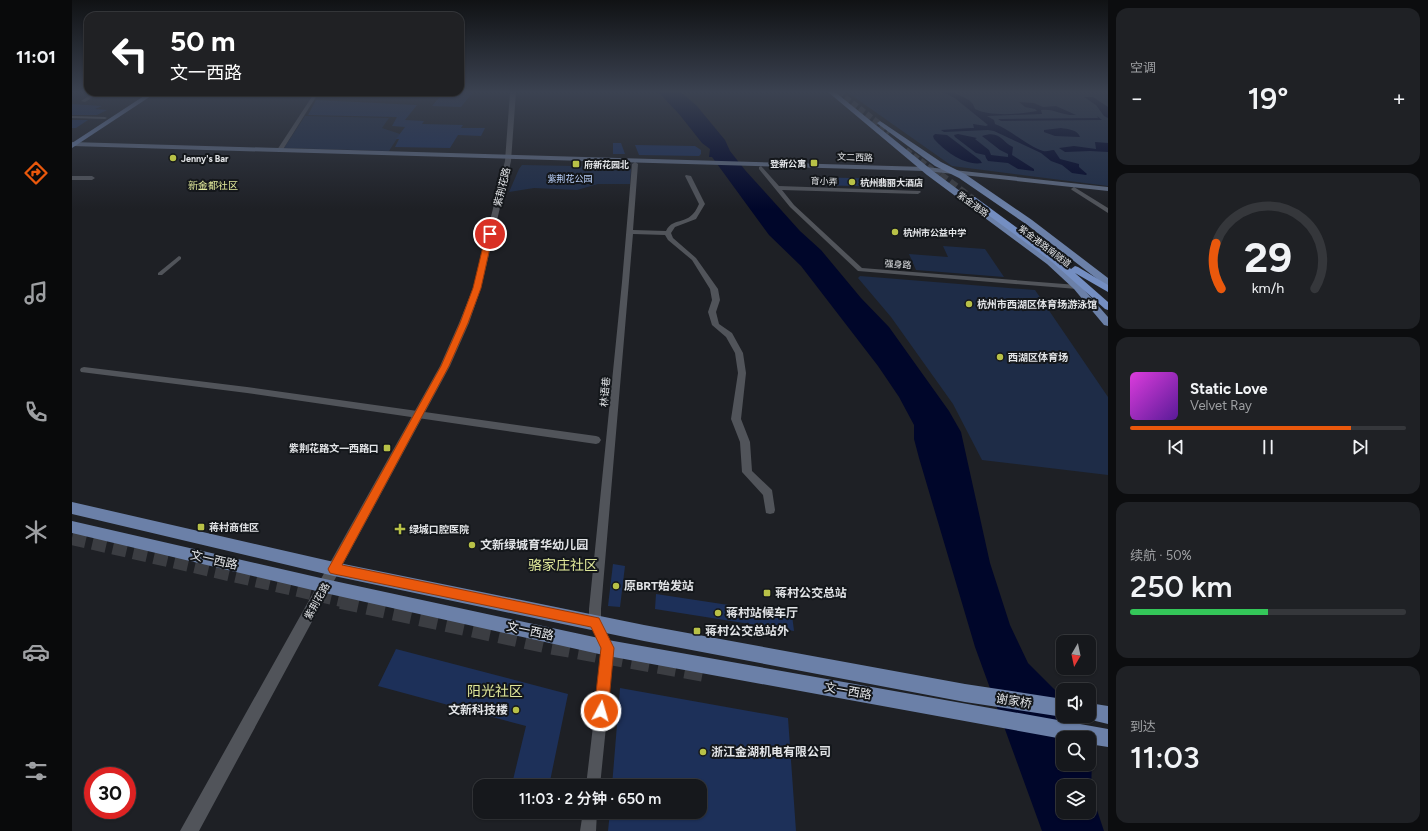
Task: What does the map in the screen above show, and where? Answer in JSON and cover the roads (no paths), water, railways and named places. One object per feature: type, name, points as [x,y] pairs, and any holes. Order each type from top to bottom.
[{"type":"highway","name":"紫金港路南隧道","points":[[1097,296],[1031,241],[976,198],[1034,236],[1075,268],[1108,297]]},
{"type":"highway","points":[[1075,268],[1108,290]]},
{"type":"highway","points":[[1097,296],[1108,306]]},
{"type":"highway","points":[[1097,296],[1108,311]]},
{"type":"main road","points":[[72,144],[89,131]]},
{"type":"main road","points":[[72,144],[93,131]]},
{"type":"main road","name":"紫金港路","points":[[879,131],[928,171],[1050,262],[1077,286],[1108,323]]},
{"type":"main road","name":"紫金港路","points":[[892,131],[938,164],[959,174],[1029,222],[1108,283]]},
{"type":"main road","name":"文二西路","points":[[72,144],[280,150],[635,164],[708,164]]},
{"type":"main road","name":"文二西路","points":[[72,144],[508,159],[928,171],[1108,189]]},
{"type":"main road","name":"文二西路","points":[[746,165],[761,168],[928,171]]},
{"type":"main road","name":"文二西路","points":[[959,174],[1108,193]]},
{"type":"main road","name":"文一西路","points":[[72,508],[334,569],[595,622],[965,693]]},
{"type":"main road","name":"文一西路","points":[[72,527],[324,586],[608,648],[991,718]]},
{"type":"main road","name":"谢家桥","points":[[965,693],[1056,707]]},
{"type":"main road","name":"谢家桥","points":[[991,718],[1108,738]]},
{"type":"street","points":[[280,150],[292,131]]},
{"type":"street","name":"紫荆花路","points":[[189,831],[445,366],[464,323],[477,288],[508,159],[510,131]]},
{"type":"street","name":"林语巷","points":[[595,622],[635,164]]},
{"type":"street","name":"强身路","points":[[761,168],[805,219],[860,270],[1077,286]]},
{"type":"street","points":[[688,176],[702,204],[693,219],[678,223],[669,229],[668,233],[670,239],[694,259],[714,289],[716,300],[712,312],[716,324],[729,335],[740,353],[742,373],[736,419],[745,442],[747,472],[768,493],[770,510]]},
{"type":"street","points":[[72,178],[92,178]]},
{"type":"street","name":"育小弄","points":[[778,188],[918,192]]},
{"type":"street","points":[[1074,189],[1108,212]]},
{"type":"street","points":[[630,232],[668,233]]},
{"type":"street","points":[[160,274],[179,258]]},
{"type":"street","points":[[84,370],[176,380],[596,440]]},
{"type":"street","points":[[594,779],[608,648],[595,622]]},
{"type":"street","points":[[588,831],[589,819]]},
{"type":"tunnel","points":[[906,150],[941,176]]},
{"type":"tunnel","points":[[940,175],[972,199]]},
{"type":"tunnel","points":[[72,538],[346,601]]},
{"type":"tunnel","points":[[341,600],[549,645],[710,674]]},
{"type":"place","name":"Jenny's Bar","points":[[173,158]]},
{"type":"place","name":"登新公寓","points":[[814,163]]},
{"type":"place","name":"府新花园北","points":[[576,164]]},
{"type":"place","name":"杭州翡丽大酒店","points":[[852,182]]},
{"type":"place","name":"杭州市公益中学","points":[[895,232]]},
{"type":"place","name":"杭州市西湖区体育场游泳馆","points":[[969,304]]},
{"type":"place","name":"西湖区体育场","points":[[1000,357]]},
{"type":"place","name":"紫荆花路文一西路口","points":[[387,448]]},
{"type":"place","name":"蒋村商住区","points":[[201,527]]},
{"type":"place","name":"绿城口腔医院","points":[[400,529]]},
{"type":"place","name":"文新绿城育华幼儿园","points":[[472,545]]},
{"type":"place","name":"原BRT始发站","points":[[616,586]]},
{"type":"place","name":"蒋村公交总站","points":[[767,593]]},
{"type":"place","name":"蒋村站候车厅","points":[[718,613]]},
{"type":"place","name":"蒋村公交总站外","points":[[697,631]]},
{"type":"place","name":"文新科技楼","points":[[516,710]]},
{"type":"place","name":"浙江金湖机电有限公司","points":[[703,752]]},
{"type":"district","name":"新金都社区","points":[[213,185]]},
{"type":"district","name":"骆家庄社区","points":[[563,565]]},
{"type":"district","name":"阳光社区","points":[[495,691]]},
{"type":"park label","name":"紫荆花公园","points":[[570,178]]}]
